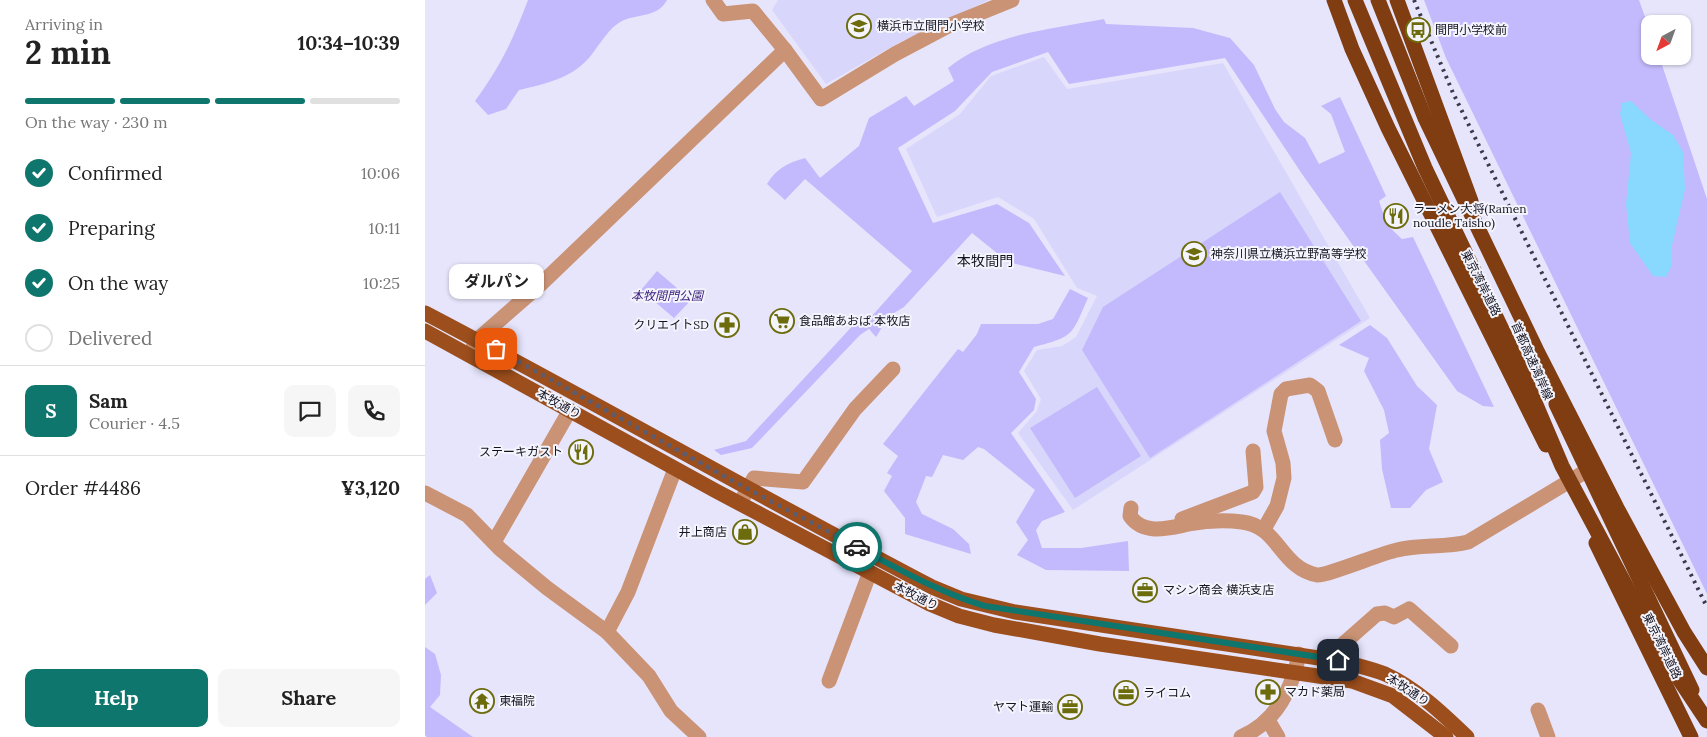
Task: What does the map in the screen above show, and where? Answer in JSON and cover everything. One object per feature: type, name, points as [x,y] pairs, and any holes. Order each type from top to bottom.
[{"type":"highway","name":"東京湾岸道路","points":[[1334,0],[1351,49],[1387,128],[1691,737]]},
{"type":"highway","name":"首都高速湾岸線","points":[[1355,0],[1425,168],[1520,367],[1561,466],[1659,647],[1707,721]]},
{"type":"highway","name":"東京湾岸道路","points":[[1359,0],[1424,154],[1594,515],[1669,658],[1707,716]]},
{"type":"highway","name":"東京湾岸道路","points":[[1378,0],[1425,118],[1538,353],[1621,516],[1684,632],[1707,668]]},
{"type":"highway","name":"首都高速湾岸線","points":[[1382,0],[1437,137],[1540,348],[1648,560],[1707,662]]},
{"type":"highway","name":"東京湾岸道路","points":[[1397,0],[1506,294],[1707,721]]},
{"type":"main road","name":"本牧通り","points":[[425,312],[689,449],[747,489],[925,583],[961,599],[1015,612],[1345,662],[1386,674],[1421,696],[1467,737]]},
{"type":"main road","name":"本牧通り","points":[[425,331],[740,504],[930,604],[959,616],[1100,644],[1296,671],[1352,681],[1393,696],[1446,737]]},
{"type":"street","points":[[713,0],[723,14],[753,11],[821,99],[895,54],[948,26],[1012,0]]},
{"type":"street","points":[[469,355],[477,340],[542,283],[785,50]]},
{"type":"street","points":[[740,504],[754,478],[803,482],[855,409],[893,369]]},
{"type":"street","points":[[1264,529],[1277,506],[1283,478],[1283,463],[1274,431],[1281,394],[1286,389],[1311,385],[1318,391],[1335,440]]},
{"type":"street","points":[[494,542],[570,410]]},
{"type":"street","points":[[1155,529],[1253,492],[1256,487],[1253,451]]},
{"type":"street","points":[[607,632],[627,592],[675,469]]},
{"type":"street","points":[[1131,508],[1130,516],[1135,523],[1155,529],[1167,530],[1190,524],[1243,522],[1264,529],[1295,567],[1319,575],[1396,550],[1419,546],[1456,545],[1468,542],[1565,482],[1588,470]]},
{"type":"street","points":[[425,493],[467,514],[494,542],[547,588],[607,632],[649,676],[671,711],[699,737]]},
{"type":"street","points":[[829,681],[870,572]]},
{"type":"street","points":[[1343,644],[1377,614],[1385,613],[1393,617],[1409,609],[1451,646]]},
{"type":"street","points":[[1241,737],[1257,730],[1268,720],[1289,690],[1296,671],[1299,654]]},
{"type":"street","points":[[1538,710],[1548,737]]},
{"type":"street","points":[[1268,720],[1278,737]]},
{"type":"shaded area","name":"横浜市立間門小学校","points":[[778,0],[989,0],[900,42],[826,84],[772,10]]},
{"type":"shaded area","name":"神奈川県立横浜立野高等学校","points":[[1044,57],[1067,89],[1223,63],[1370,318],[1073,510],[1018,433],[1037,411],[1041,399],[1024,371],[1037,350],[1062,346],[1076,337],[1097,296],[1077,288],[1034,219],[998,197],[937,217],[906,149],[960,114],[991,76]]},
{"type":"shaded area","points":[[1631,101],[1650,119],[1673,135],[1683,152],[1685,189],[1672,245],[1672,265],[1666,277],[1653,276],[1630,243],[1626,204],[1631,153],[1620,114],[1622,103]]},
{"type":"green space","points":[[528,0],[667,0],[659,9],[653,12],[618,23],[608,32],[581,66],[556,80],[519,90],[506,109],[488,115],[475,101],[505,53]]},
{"type":"green space","points":[[1424,0],[1639,0],[1644,15],[1641,15],[1641,65],[1662,65],[1707,199],[1707,594],[1446,58]]},
{"type":"green space","points":[[1104,19],[1106,24],[1193,28],[1230,38],[1254,65],[1275,109],[1284,122],[1305,138],[1319,164],[1345,152],[1331,114],[1321,106],[1340,97],[1386,196],[1379,201],[1387,225],[1402,239],[1413,237],[1494,407],[1483,406],[1457,391],[1302,174],[1225,58],[1069,84],[1048,52],[992,72],[955,111],[898,148],[933,223],[997,204],[1029,223],[1065,276],[1008,262],[972,233],[904,307],[889,316],[876,337],[869,329],[860,335],[752,448],[721,455],[714,450],[746,441],[857,321],[863,326],[912,271],[805,179],[785,200],[767,184],[774,174],[787,164],[805,158],[820,178],[859,146],[869,118],[906,96],[914,106],[954,81],[948,68],[983,47],[1022,34]]},
{"type":"green space","points":[[1280,192],[1361,321],[1150,458],[1082,350],[1103,307]]},
{"type":"green space","name":"本牧間門公園","points":[[657,271],[691,300],[674,318],[641,290]]},
{"type":"green space","points":[[1070,289],[1088,298],[1070,333],[1065,337],[1034,347],[1019,372],[1036,399],[1034,410],[1011,433],[1065,512],[1042,521],[1036,530],[1042,548],[1081,548],[1128,541],[1129,571],[1046,570],[1017,555],[1028,540],[1016,522],[1035,490],[984,449],[978,447],[963,460],[943,455],[932,477],[926,476],[916,502],[922,514],[953,529],[969,544],[971,554],[905,534],[905,518],[884,491],[892,476],[887,473],[898,456],[883,444],[958,349],[963,352],[977,334],[981,324],[1038,324],[1053,319]]},
{"type":"green space","points":[[1370,325],[1387,338],[1417,386],[1437,405],[1429,449],[1443,482],[1426,490],[1410,508],[1391,508],[1382,469],[1380,440],[1389,433],[1384,410],[1364,371],[1369,358],[1339,345]]},
{"type":"green space","points":[[1097,387],[1141,456],[1075,498],[1030,428]]},
{"type":"green space","points":[[430,575],[437,593],[425,605],[425,579]]},
{"type":"green space","points":[[425,647],[435,654],[441,675],[440,695],[430,707],[473,737],[427,737],[425,735]]},
{"type":"railway","points":[[1414,0],[1453,93],[1707,607]]},
{"type":"way so far","points":[[496,349],[726,477],[857,547]]},
{"type":"place","name":"横浜市立間門小学校","points":[[859,26]]},
{"type":"place","name":"間門小学校前","points":[[1418,30]]},
{"type":"place","name":"ラーメン大将(Ramen noudle Taisho)","points":[[1396,216]]},
{"type":"place","name":"神奈川県立横浜立野高等学校","points":[[1194,254]]},
{"type":"place","name":"食品館あおば 本牧店","points":[[782,321]]},
{"type":"place","name":"クリエイトSD","points":[[727,325]]},
{"type":"place","name":"ダルパン","points":[[496,349]]},
{"type":"place","name":"ステーキガスト","points":[[581,452]]},
{"type":"place","name":"井上商店","points":[[745,532]]},
{"type":"place","name":"マシン商会 横浜支店","points":[[1145,590]]},
{"type":"place","name":"マカド薬局","points":[[1268,692]]},
{"type":"place","name":"ライコム","points":[[1126,693]]},
{"type":"place","name":"東福院","points":[[482,701]]},
{"type":"place","name":"ヤマト運輸","points":[[1070,707]]},
{"type":"district","name":"本牧間門","points":[[985,261]]},
{"type":"route","points":[[857,547],[932,586],[961,599],[985,606],[1338,660]]}]
